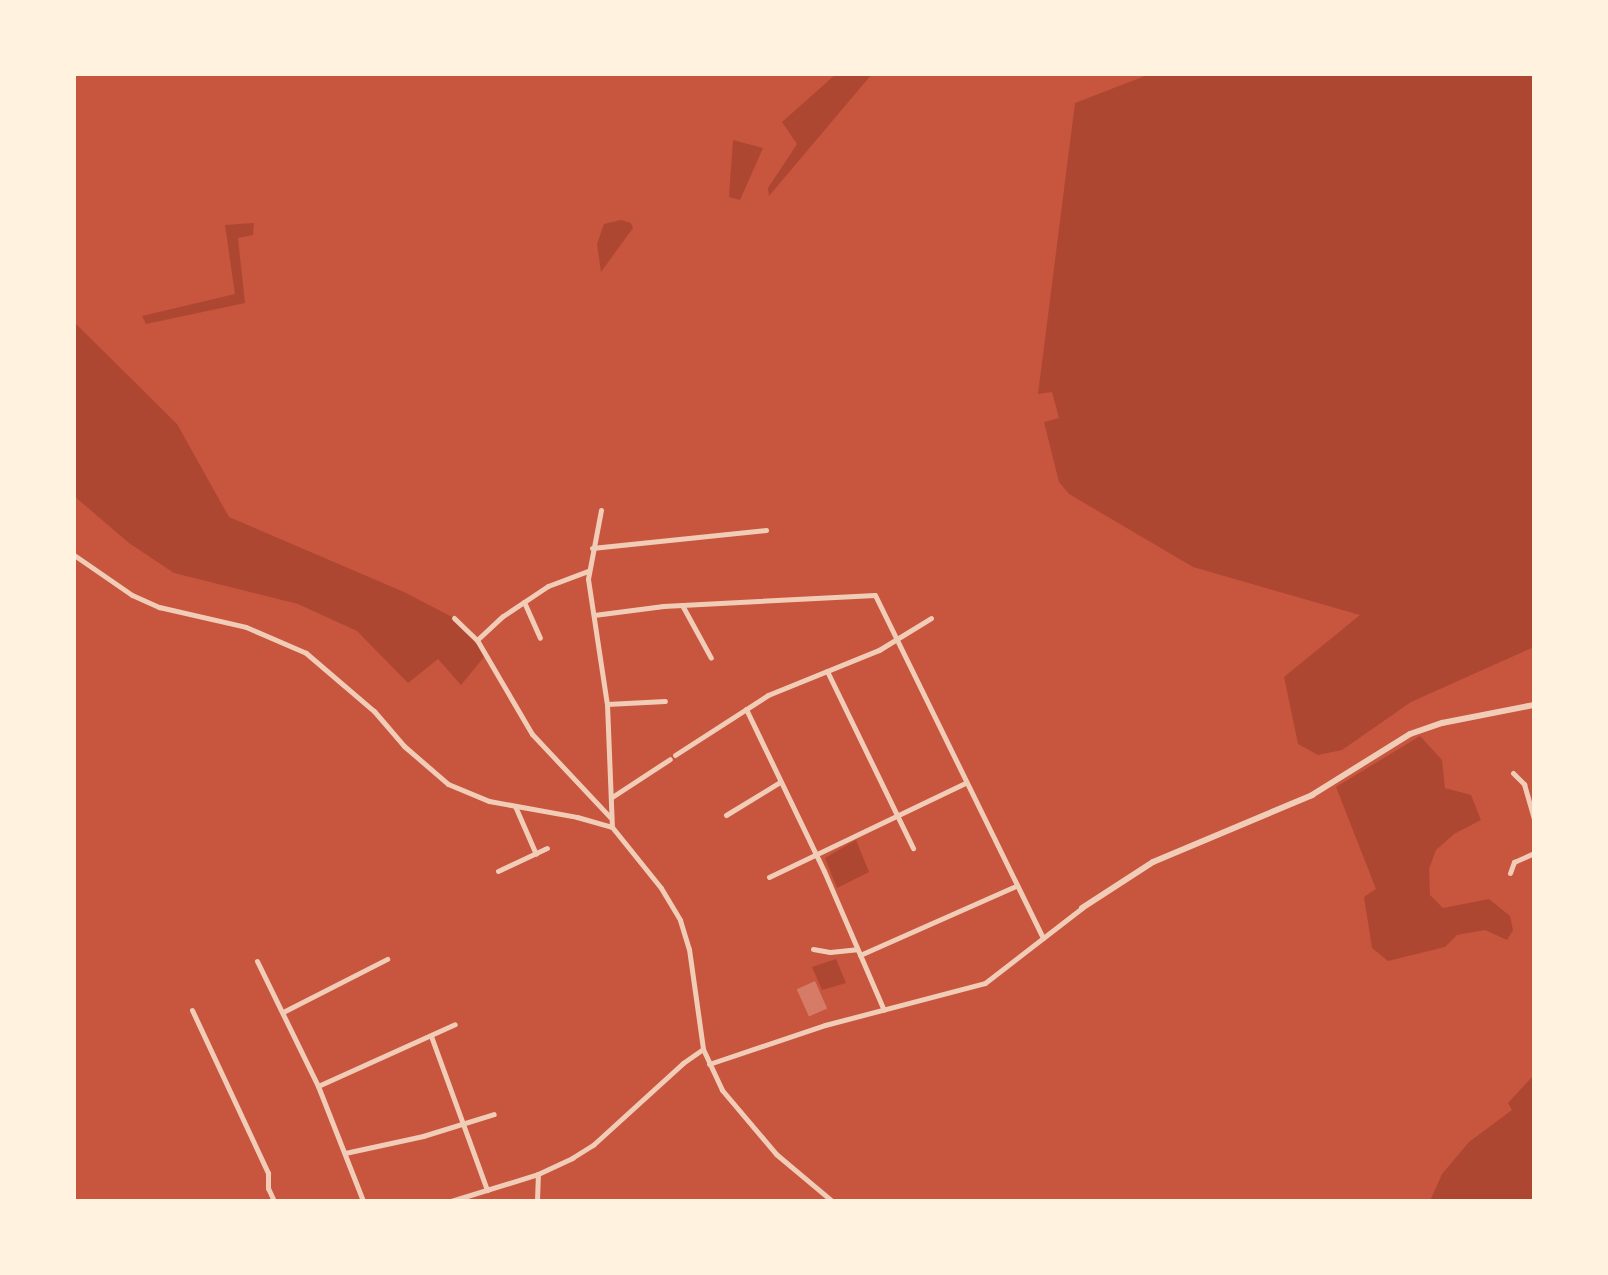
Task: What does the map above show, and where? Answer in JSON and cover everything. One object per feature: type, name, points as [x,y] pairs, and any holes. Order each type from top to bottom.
[{"type":"street","points":[[601,510],[588,571],[607,704],[612,827],[661,888],[680,920],[689,949],[703,1049],[722,1090],[754,1132],[832,1201]]},
{"type":"street","points":[[591,548],[766,530]]},
{"type":"street","points":[[74,555],[132,595],[159,607],[246,627],[306,653],[374,711],[404,746],[437,777],[489,801],[612,827]]},
{"type":"street","points":[[477,640],[524,602],[558,580],[588,571]]},
{"type":"street","points":[[594,615],[848,593],[875,595],[1043,938]]},
{"type":"street","points":[[524,602],[540,638]]},
{"type":"street","points":[[682,605],[711,658]]},
{"type":"street","points":[[454,618],[477,640],[532,734],[611,818]]},
{"type":"street","points":[[612,797],[768,695],[897,642],[931,618]]},
{"type":"street","points":[[827,671],[913,848]]},
{"type":"street","points":[[607,704],[665,701]]},
{"type":"street","points":[[709,1064],[884,1010],[985,983],[1115,884],[1170,855],[1304,798],[1410,734],[1442,723],[1534,705]]},
{"type":"street","points":[[746,709],[884,1010]]},
{"type":"street","points":[[1513,773],[1524,784],[1534,819]]},
{"type":"street","points":[[726,815],[780,782]]},
{"type":"street","points":[[769,877],[965,783]]},
{"type":"street","points":[[515,806],[536,854]]},
{"type":"street","points":[[498,871],[547,848]]},
{"type":"street","points":[[1510,873],[1514,862],[1534,853]]},
{"type":"street","points":[[813,949],[859,952],[1016,886]]},
{"type":"street","points":[[283,1012],[387,959]]},
{"type":"street","points":[[257,961],[318,1086],[363,1201]]},
{"type":"street","points":[[192,1010],[268,1173],[268,1188],[274,1201]]},
{"type":"street","points":[[318,1086],[455,1024]]},
{"type":"street","points":[[431,1036],[487,1190]]},
{"type":"street","points":[[451,1201],[538,1174],[593,1145],[683,1063],[703,1049]]},
{"type":"street","points":[[345,1153],[494,1114]]},
{"type":"street","points":[[537,1201],[538,1174]]},
{"type":"shaded area","points":[[836,74],[872,74],[769,196],[768,188],[797,144],[782,122]]},
{"type":"shaded area","points":[[1150,74],[1534,74],[1534,647],[1411,702],[1342,750],[1318,755],[1298,744],[1284,677],[1360,615],[1193,567],[1069,494],[1059,482],[1044,422],[1059,418],[1052,392],[1038,394],[1075,103]]},
{"type":"shaded area","points":[[733,140],[763,148],[740,200],[729,197]]},
{"type":"shaded area","points":[[621,220],[631,223],[633,228],[601,272],[597,244],[604,224]]},
{"type":"shaded area","points":[[254,223],[253,235],[238,238],[245,303],[146,324],[142,316],[235,294],[225,225]]},
{"type":"shaded area","points":[[74,322],[177,424],[229,517],[404,592],[454,618],[477,640],[484,657],[461,685],[438,659],[408,683],[357,631],[298,604],[174,573],[129,543],[74,496]]},
{"type":"shaded area","points":[[1420,736],[1442,760],[1445,788],[1471,795],[1481,820],[1454,834],[1436,850],[1429,869],[1430,895],[1443,908],[1489,899],[1510,916],[1513,930],[1507,940],[1485,930],[1457,935],[1445,947],[1388,961],[1372,948],[1364,897],[1376,889],[1336,787]]},
{"type":"shaded area","points":[[856,840],[869,872],[837,888],[825,858]]},
{"type":"shaded area","points":[[836,959],[846,983],[822,990],[812,967]]},
{"type":"shaded area","points":[[1534,1075],[1534,1201],[1430,1201],[1442,1174],[1469,1142],[1512,1110],[1508,1103]]},
{"type":"building","points":[[815,981],[827,1008],[809,1017],[797,989]]},
{"type":"waterway","points":[[1531,1201],[1534,1198]]}]
